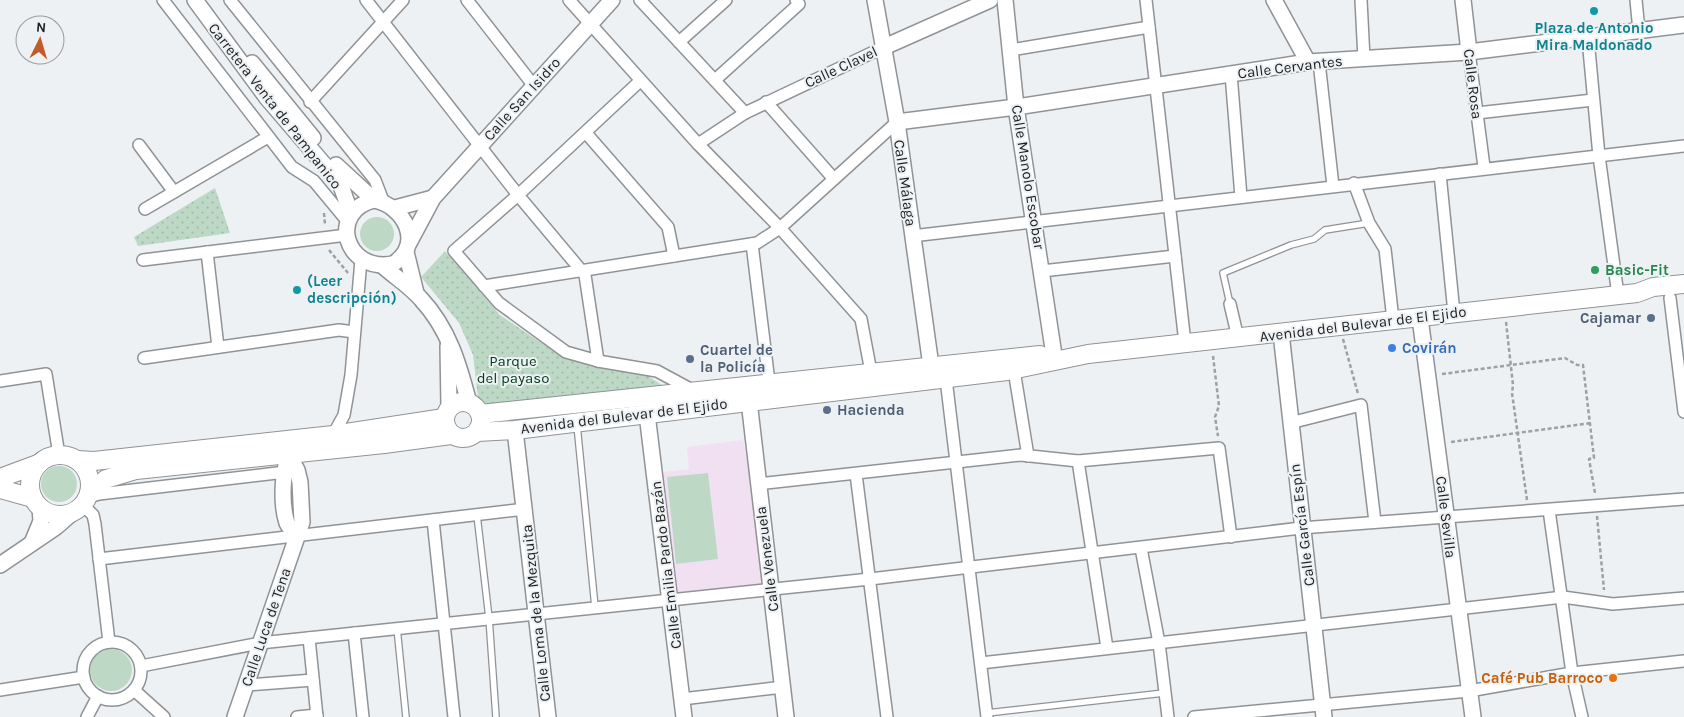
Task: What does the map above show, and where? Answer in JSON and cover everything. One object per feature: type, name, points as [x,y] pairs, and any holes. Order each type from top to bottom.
[{"type":"main road","name":"Avenida del Bulevar de El Ejido","points":[[1638,293],[1652,287],[1684,284]]},
{"type":"main road","name":"Avenida del Bulevar de El Ejido","points":[[77,460],[94,461],[216,446],[333,435],[447,413],[459,402],[475,409],[695,392],[770,391],[946,379],[1014,370],[1088,354],[1185,343],[1211,342],[1638,293],[1679,295]]},
{"type":"main road","name":"Avenida del Bulevar de El Ejido","points":[[83,502],[106,479],[116,474],[136,470],[317,452],[451,435],[462,439],[477,432],[515,430],[749,401],[770,391],[871,372],[1054,354],[1088,354]]},
{"type":"main road","points":[[475,409],[481,421],[477,432]]},
{"type":"main road","points":[[447,413],[447,430],[451,435]]},
{"type":"main road","points":[[0,490],[36,502],[58,515],[83,502],[90,487],[87,472],[77,460],[59,455],[44,459],[38,464],[31,477],[36,502]]},
{"type":"main road","points":[[4,474],[38,464]]},
{"type":"street","name":"Carretera Venta de Pampanico","points":[[163,0],[268,138],[292,167],[314,181],[348,224]]},
{"type":"street","name":"Carretera Venta de Pampanico","points":[[195,0],[267,98],[340,183],[348,224]]},
{"type":"street","name":"Carretera Venta de Pampanico","points":[[200,0],[332,161],[384,203]]},
{"type":"street","name":"Carretera Venta de Pampanico","points":[[230,0],[310,102],[375,180],[384,203]]},
{"type":"street","points":[[366,0],[518,195],[580,272],[585,275],[598,362]]},
{"type":"street","points":[[310,102],[403,0]]},
{"type":"street","points":[[467,0],[534,86]]},
{"type":"street","points":[[569,0],[640,81],[780,228],[861,319],[871,372]]},
{"type":"street","name":"Calle San Isidro","points":[[408,247],[433,198],[612,0]]},
{"type":"street","points":[[640,0],[745,112]]},
{"type":"street","points":[[679,42],[726,0]]},
{"type":"street","name":"Calle Málaga","points":[[875,0],[882,48],[897,122],[931,366]]},
{"type":"street","name":"Calle Clavel","points":[[698,144],[745,112],[990,0]]},
{"type":"street","name":"Calle Manolo Escobar","points":[[1005,0],[1016,107],[1054,354]]},
{"type":"street","points":[[1146,0],[1185,343]]},
{"type":"street","points":[[1274,0],[1314,62],[1333,186]]},
{"type":"street","points":[[1361,0],[1364,59]]},
{"type":"street","name":"Calle Rosa","points":[[1463,0],[1484,167]]},
{"type":"street","points":[[1636,0],[1639,31]]},
{"type":"street","points":[[715,80],[797,2]]},
{"type":"street","name":"Calle Cervantes","points":[[897,122],[1016,107],[1314,62],[1469,52],[1588,39],[1684,25]]},
{"type":"street","points":[[1011,50],[1149,28]]},
{"type":"street","points":[[1588,39],[1599,156],[1618,295]]},
{"type":"street","points":[[1232,74],[1241,197]]},
{"type":"street","points":[[640,81],[586,133],[454,251],[499,303],[566,352],[598,362],[657,371],[695,392]]},
{"type":"street","points":[[1477,113],[1593,100]]},
{"type":"street","points":[[766,102],[834,179]]},
{"type":"street","points":[[484,286],[757,243],[780,228],[897,122]]},
{"type":"street","points":[[586,133],[668,227],[674,256]]},
{"type":"street","points":[[145,209],[268,138]]},
{"type":"street","points":[[139,145],[174,192]]},
{"type":"street","points":[[912,236],[1169,204],[1440,174],[1484,167],[1684,146]]},
{"type":"street","points":[[1440,174],[1454,313]]},
{"type":"street","points":[[1354,183],[1368,223],[1385,248],[1393,320]]},
{"type":"street","points":[[408,247],[394,264],[373,266],[361,260],[349,244],[348,224],[363,202],[384,203],[433,198]]},
{"type":"street","points":[[384,203],[406,223],[416,293]]},
{"type":"street","points":[[143,260],[206,252],[348,224]]},
{"type":"street","points":[[752,244],[770,391]]},
{"type":"street","points":[[206,252],[218,347]]},
{"type":"street","points":[[1042,271],[1174,256]]},
{"type":"street","points":[[333,435],[344,415],[351,375],[361,260]]},
{"type":"street","points":[[383,266],[416,293],[442,325],[459,362],[475,409]]},
{"type":"street","points":[[1679,295],[1684,412]]},
{"type":"street","points":[[1230,304],[1238,338]]},
{"type":"street","name":"Calle Sevilla","points":[[1420,318],[1473,717]]},
{"type":"street","points":[[144,358],[339,330],[354,332]]},
{"type":"street","name":"Calle García Espín","points":[[1281,333],[1323,710]]},
{"type":"street","points":[[447,413],[448,340]]},
{"type":"street","name":"Avenida del Bulevar de El Ejido","points":[[987,374],[1020,362],[1054,354]]},
{"type":"street","points":[[1014,370],[1028,456]]},
{"type":"street","points":[[0,382],[46,374],[59,455]]},
{"type":"street","points":[[946,379],[987,715]]},
{"type":"street","name":"Calle Venezuela","points":[[749,401],[786,717]]},
{"type":"street","points":[[1290,423],[1361,405],[1375,522]]},
{"type":"street","name":"Calle Emilia Pardo Bazán","points":[[647,414],[684,717]]},
{"type":"street","name":"Calle Loma de la Mezquita","points":[[515,430],[548,717]]},
{"type":"street","name":"Avenida del Bulevar de El Ejido","points":[[216,446],[235,450],[275,447],[289,455],[301,444],[320,441],[333,435]]},
{"type":"street","points":[[758,484],[1028,456],[1078,461],[1219,448],[1231,537]]},
{"type":"street","name":"Calle Luca de Tena","points":[[300,482],[308,461],[317,452]]},
{"type":"street","points":[[0,566],[83,502],[100,494],[280,478],[284,473],[289,455]]},
{"type":"street","name":"Calle Luca de Tena","points":[[235,717],[302,522],[300,482],[295,463],[289,455]]},
{"type":"street","points":[[252,459],[270,465],[280,478],[287,523],[296,536]]},
{"type":"street","points":[[1078,461],[1108,648]]},
{"type":"street","points":[[856,474],[887,717]]},
{"type":"street","points":[[140,666],[260,643],[595,606],[771,589],[1302,528],[1684,500]]},
{"type":"street","points":[[32,543],[41,521],[36,502]]},
{"type":"street","points":[[83,502],[93,515],[109,642]]},
{"type":"street","points":[[99,559],[524,509]]},
{"type":"street","points":[[1550,510],[1553,545],[1563,597],[1572,673],[1582,717]]},
{"type":"street","points":[[434,520],[454,717]]},
{"type":"street","points":[[1141,548],[1159,643],[1168,717]]},
{"type":"street","points":[[981,663],[1563,597],[1606,603],[1684,598]]},
{"type":"street","points":[[354,633],[363,717]]},
{"type":"street","points":[[297,717],[317,716],[309,638]]},
{"type":"street","points":[[117,642],[133,651],[140,666],[141,675],[134,690],[117,699],[98,696],[86,685],[84,677],[86,658],[99,645],[117,642]]},
{"type":"street","points":[[1194,717],[1323,710],[1469,691],[1572,673],[1684,661]]},
{"type":"street","points":[[0,690],[84,677]]},
{"type":"street","points":[[246,685],[313,680]]},
{"type":"street","points":[[682,699],[782,687]]},
{"type":"street","points":[[134,690],[164,717]]},
{"type":"street","points":[[88,717],[98,696]]},
{"type":"lane","points":[[1230,304],[1223,273],[1291,245],[1314,239],[1325,230],[1368,223]]},
{"type":"lane","points":[[577,422],[595,606]]},
{"type":"lane","points":[[477,515],[489,618],[496,717]]},
{"type":"lane","points":[[397,628],[406,717]]},
{"type":"lane","points":[[987,715],[1164,693]]},
{"type":"path","points":[[319,206],[324,213],[326,228]]},
{"type":"path","points":[[327,247],[349,274]]},
{"type":"path","points":[[1504,308],[1512,365],[1512,393],[1528,512]]},
{"type":"path","points":[[1339,326],[1361,405]]},
{"type":"path","points":[[1211,342],[1219,406],[1215,416],[1219,448]]},
{"type":"path","points":[[1428,376],[1565,358],[1577,365],[1583,365],[1594,458],[1589,459],[1606,603]]},
{"type":"path","points":[[1437,444],[1590,424]]},
{"type":"shaded area","points":[[743,440],[771,589],[669,599],[655,473],[689,469],[687,447]]},
{"type":"green space","points":[[215,188],[230,233],[138,246],[134,237]]},
{"type":"green space","points":[[377,217],[384,218],[389,222],[393,227],[393,241],[389,246],[384,250],[377,251],[370,250],[365,246],[361,241],[360,234],[361,227],[365,222],[370,218]]},
{"type":"green space","name":"Parque del payaso","points":[[445,251],[500,315],[564,358],[648,376],[676,394],[493,408],[478,398],[473,355],[459,323],[421,277]]},
{"type":"green space","points":[[59,466],[66,467],[72,471],[76,477],[76,491],[72,497],[66,501],[59,502],[52,501],[46,497],[42,491],[41,484],[42,477],[46,471],[52,467]]},
{"type":"green space","points":[[708,473],[718,559],[676,564],[667,477]]},
{"type":"green space","points":[[115,649],[123,652],[129,658],[132,670],[129,682],[123,688],[107,691],[99,688],[93,682],[90,666],[93,658],[99,652]]},
{"type":"place","name":"Plaza de Antonio Mira Maldonado","points":[[1594,11]]},
{"type":"place","name":"Basic-Fit","points":[[1595,270]]},
{"type":"place","name":"(Leer descripción)","points":[[297,290]]},
{"type":"place","name":"Cajamar","points":[[1651,318]]},
{"type":"place","name":"Covirán","points":[[1392,348]]},
{"type":"place","name":"Cuartel de la Policía","points":[[690,359]]},
{"type":"place","name":"Hacienda","points":[[827,410]]},
{"type":"place","name":"Café Pub Barroco","points":[[1613,678]]}]
